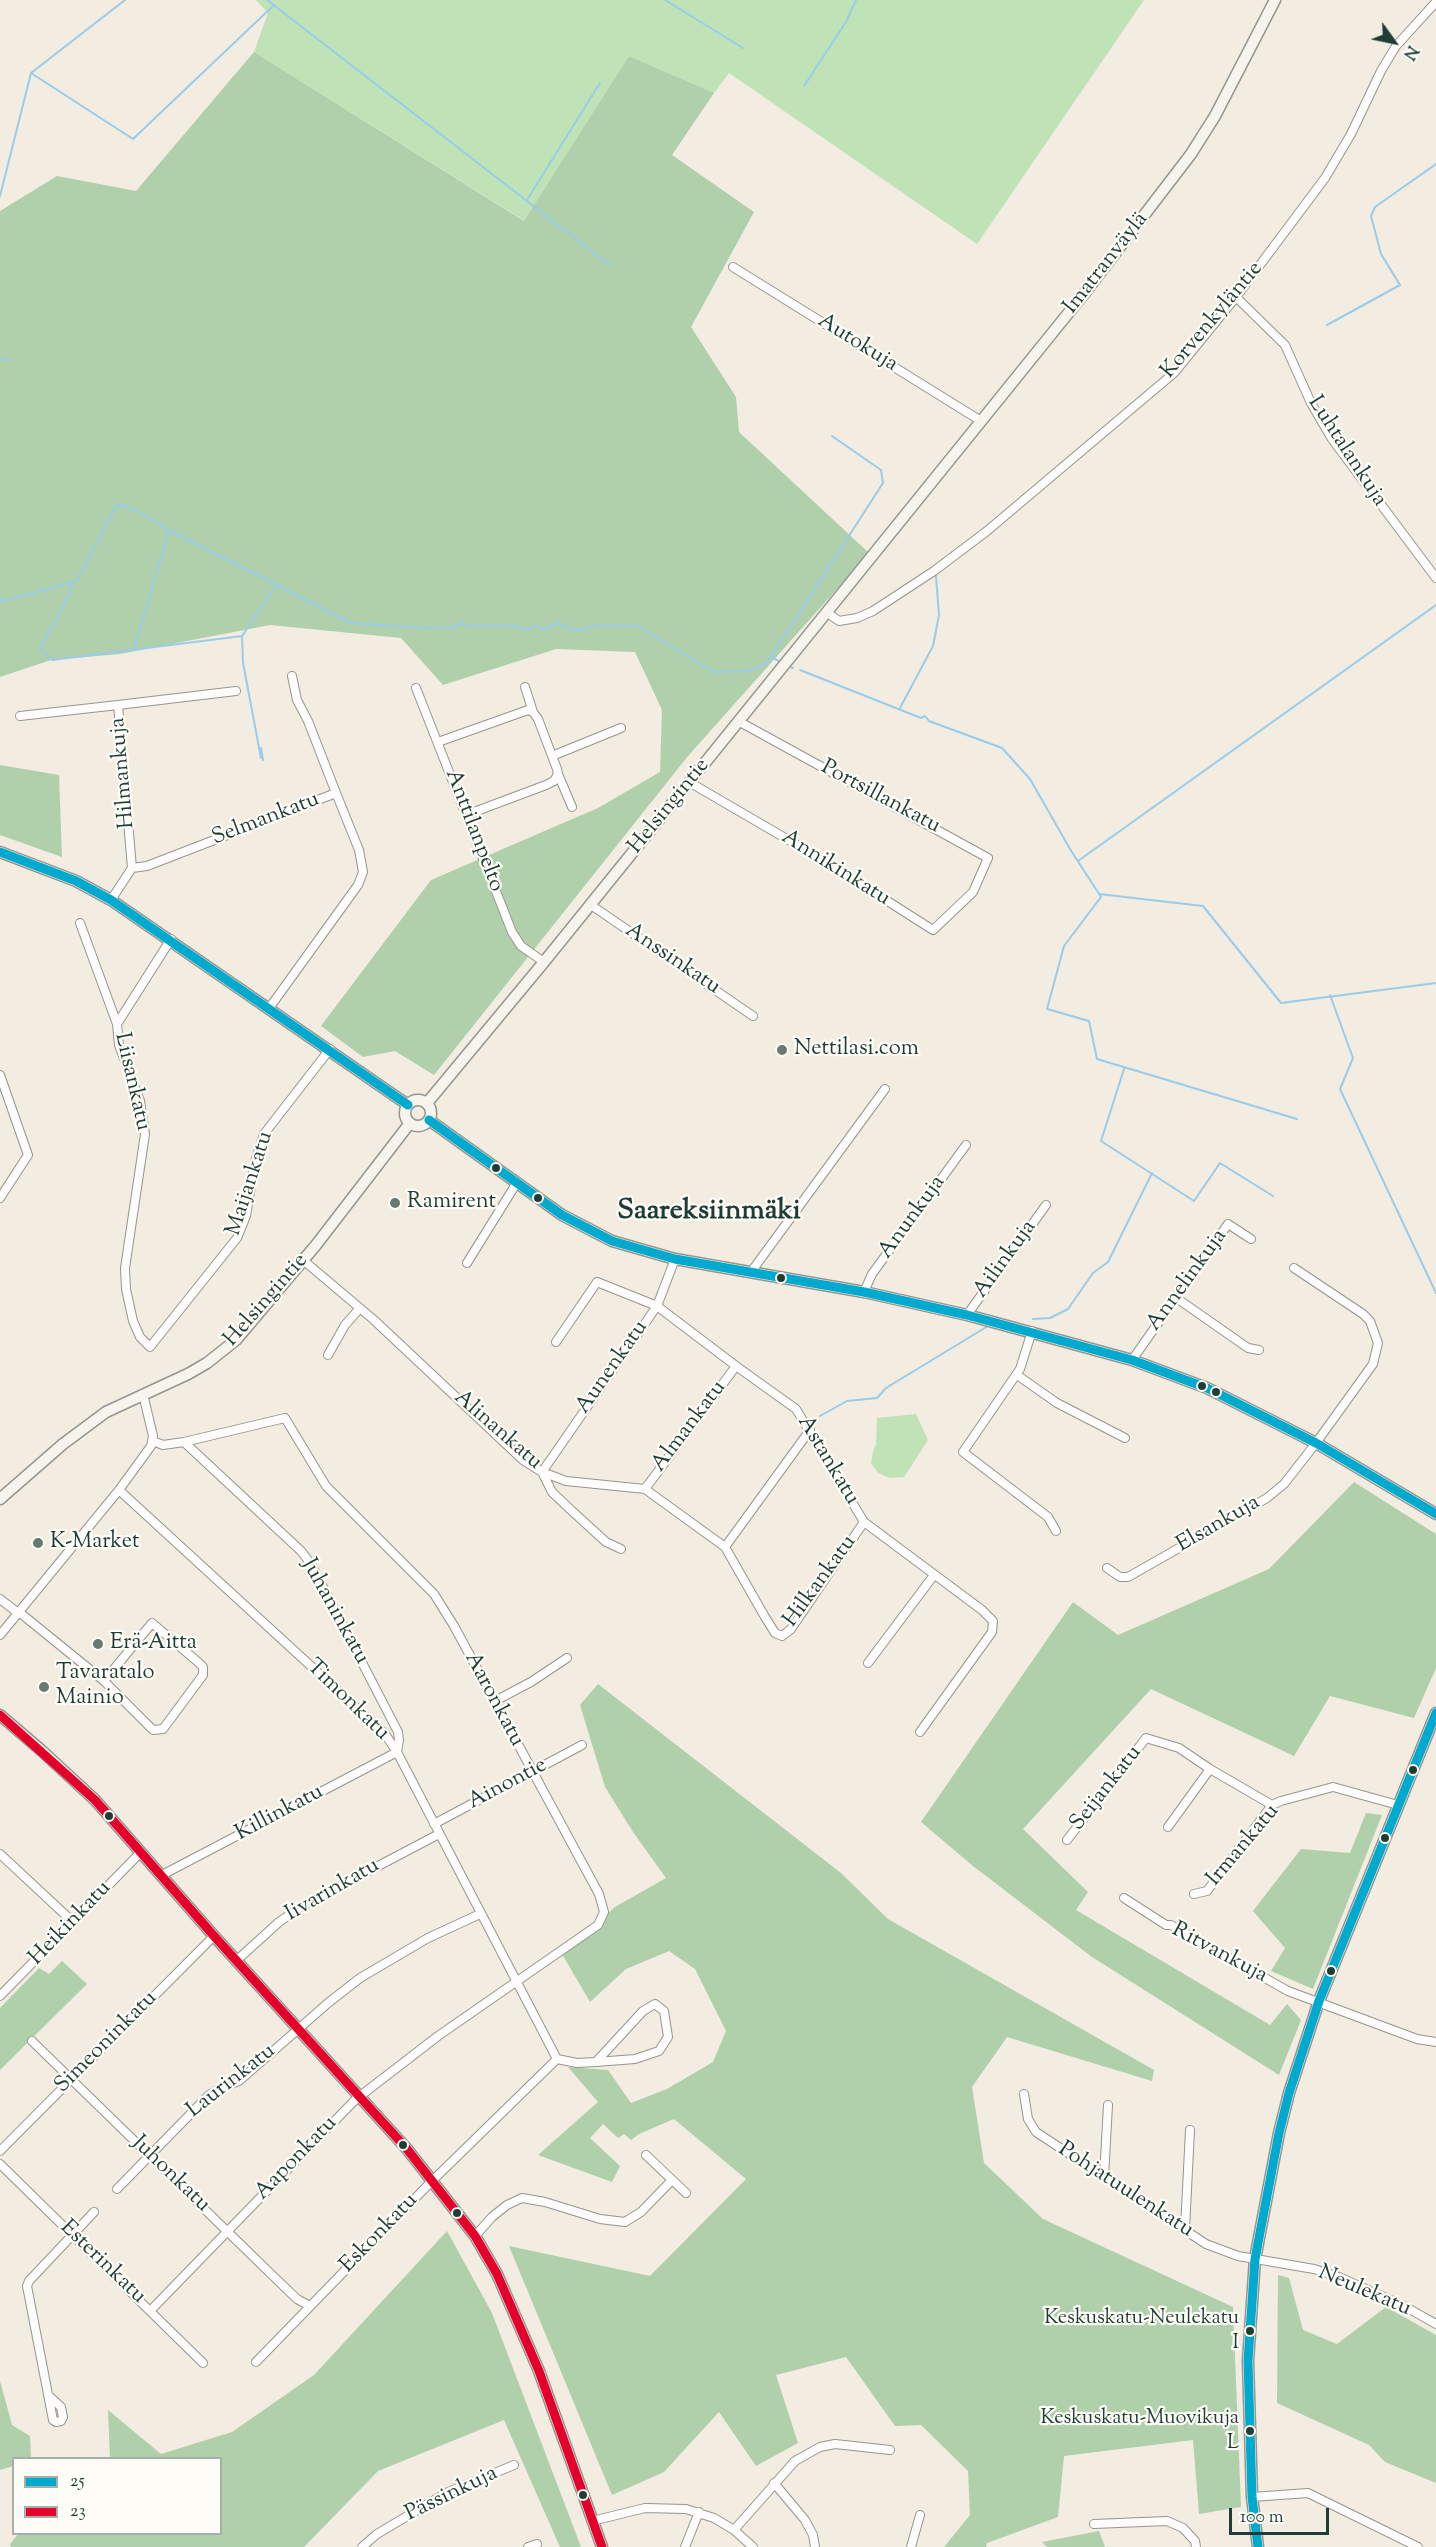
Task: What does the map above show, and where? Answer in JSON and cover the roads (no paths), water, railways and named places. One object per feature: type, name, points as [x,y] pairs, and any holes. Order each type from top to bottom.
[{"type":"main road","name":"Imatranväylä","points":[[910,508],[1083,295],[1191,154],[1215,117],[1275,0]]},
{"type":"main road","name":"Helsingintie","points":[[427,1102],[544,963],[910,508]]},
{"type":"main road","points":[[0,852],[76,880],[111,900],[270,1007],[408,1105]]},
{"type":"main road","points":[[417,1100],[427,1102],[432,1111],[429,1120],[420,1126],[410,1123],[405,1114],[408,1105],[417,1100]]},
{"type":"main road","points":[[429,1120],[516,1184],[589,1230],[632,1248],[675,1259],[864,1292],[967,1315],[1131,1360],[1207,1388],[1316,1443],[1436,1514]]},
{"type":"main road","name":"Helsingintie","points":[[0,1499],[106,1412],[188,1374],[223,1352],[236,1340],[303,1260],[410,1123]]},
{"type":"main road","points":[[1258,2547],[1252,2497],[1248,2361],[1255,2259],[1279,2133],[1289,2093],[1319,2001],[1436,1713]]},
{"type":"main road","points":[[0,1715],[95,1800],[236,1961],[360,2096],[433,2180],[475,2236],[497,2274],[539,2371],[602,2547]]},
{"type":"street","name":"Korvenkyläntie","points":[[826,612],[844,622],[873,611],[948,561],[1174,373],[1236,297],[1325,178],[1351,134],[1396,46],[1436,2]]},
{"type":"street","name":"Autokuja","points":[[733,267],[981,421]]},
{"type":"street","name":"Luhtalankuja","points":[[1236,297],[1285,345],[1307,394],[1332,439],[1436,578]]},
{"type":"street","points":[[292,676],[297,700],[308,721],[336,793]]},
{"type":"street","points":[[525,687],[572,807]]},
{"type":"street","name":"Anttilanpelto","points":[[416,688],[517,940],[544,963]]},
{"type":"street","points":[[118,705],[236,691]]},
{"type":"street","name":"Hilmankuja","points":[[20,716],[118,705],[132,868]]},
{"type":"street","points":[[438,742],[522,710],[533,712]]},
{"type":"street","name":"Portsillankatu","points":[[738,721],[988,858],[973,892]]},
{"type":"street","points":[[552,756],[621,728]]},
{"type":"street","points":[[466,815],[546,785],[554,781],[558,774]]},
{"type":"street","name":"Annikinkatu","points":[[690,782],[824,860],[933,930],[973,892]]},
{"type":"street","name":"Selmankatu","points":[[132,868],[158,862],[336,793],[359,850],[363,872],[358,885],[270,1007]]},
{"type":"street","points":[[111,900],[132,868]]},
{"type":"street","name":"Anssinkatu","points":[[591,905],[753,1016]]},
{"type":"street","name":"Liisankatu","points":[[80,922],[117,1024],[119,1045],[140,1101],[145,1134],[125,1268],[132,1321],[140,1337],[150,1347]]},
{"type":"street","points":[[117,1024],[171,939]]},
{"type":"street","name":"Maijankatu","points":[[150,1347],[237,1238],[246,1216],[255,1162],[264,1134],[330,1049]]},
{"type":"street","points":[[0,1075],[28,1155],[0,1198]]},
{"type":"street","points":[[751,1272],[885,1089]]},
{"type":"street","name":"Anunkuja","points":[[864,1292],[872,1274],[966,1145]]},
{"type":"street","points":[[467,1263],[516,1184]]},
{"type":"street","name":"Ailinkuja","points":[[967,1315],[1046,1205]]},
{"type":"street","name":"Annelinkuja","points":[[1131,1360],[1228,1224],[1251,1239]]},
{"type":"street","name":"Aunenkatu","points":[[542,1472],[657,1306],[675,1259]]},
{"type":"street","name":"Alinankatu","points":[[303,1260],[360,1308],[524,1460],[542,1472],[566,1481],[645,1489]]},
{"type":"street","points":[[1294,1268],[1364,1314],[1374,1328],[1378,1343],[1373,1364],[1316,1443]]},
{"type":"street","name":"Astankatu","points":[[556,1342],[597,1282],[657,1306],[796,1409],[864,1522],[982,1610],[993,1621],[992,1632],[920,1732]]},
{"type":"street","points":[[1175,1297],[1248,1348],[1259,1350]]},
{"type":"street","points":[[328,1355],[345,1325],[360,1308]]},
{"type":"street","points":[[1032,1331],[1017,1375],[963,1452],[1048,1517],[1056,1531]]},
{"type":"street","name":"Almankatu","points":[[645,1489],[736,1366]]},
{"type":"street","points":[[1017,1375],[1057,1403],[1125,1438]]},
{"type":"street","points":[[0,1635],[118,1491],[153,1441],[143,1394]]},
{"type":"street","name":"Aaronkatu","points":[[184,1442],[285,1418],[326,1486],[434,1594],[495,1701],[599,1894],[604,1912],[598,1925],[516,1981]]},
{"type":"street","points":[[645,1489],[725,1547],[810,1430]]},
{"type":"street","points":[[153,1441],[163,1445],[184,1442]]},
{"type":"street","name":"Juhaninkatu","points":[[184,1442],[301,1551],[311,1564],[398,1732],[397,1752]]},
{"type":"street","name":"Elsankuja","points":[[1107,1568],[1120,1577],[1128,1577],[1267,1498],[1284,1484],[1316,1443]]},
{"type":"street","points":[[542,1472],[552,1492],[606,1542],[621,1549]]},
{"type":"street","name":"Timonkatu","points":[[118,1491],[385,1734],[397,1752],[557,2059]]},
{"type":"street","name":"Hilkankatu","points":[[725,1547],[776,1633],[782,1636],[791,1629],[864,1522]]},
{"type":"street","points":[[868,1663],[934,1575]]},
{"type":"street","points":[[0,1599],[104,1681],[153,1730],[163,1729],[200,1682],[203,1667],[152,1623],[104,1681]]},
{"type":"street","points":[[495,1701],[531,1682],[567,1658]]},
{"type":"street","name":"Seijankatu","points":[[1067,1840],[1146,1738],[1179,1748],[1272,1805]]},
{"type":"street","name":"Ainontie","points":[[434,1824],[582,1745]]},
{"type":"street","name":"Killinkatu","points":[[162,1875],[397,1752]]},
{"type":"street","points":[[1168,1827],[1210,1769]]},
{"type":"street","name":"Irmankatu","points":[[1194,1894],[1207,1891],[1272,1805],[1281,1801],[1333,1787],[1398,1805]]},
{"type":"street","name":"Iivarinkatu","points":[[236,1961],[279,1922],[302,1906],[439,1834]]},
{"type":"street","name":"Heikinkatu","points":[[0,1996],[141,1852]]},
{"type":"street","points":[[0,1854],[73,1922]]},
{"type":"street","name":"Ritvankuja","points":[[1124,1898],[1166,1925],[1171,1925],[1216,1952],[1238,1960],[1275,1984],[1417,2039],[1436,2042]]},
{"type":"street","name":"Laurinkatu","points":[[117,2189],[209,2095],[223,2086],[239,2081],[298,2028],[360,1978],[428,1938],[480,1914]]},
{"type":"street","name":"Simeoninkatu","points":[[0,2151],[214,1936]]},
{"type":"street","name":"Aaponkatu","points":[[150,2310],[360,2096],[438,2036],[516,1981]]},
{"type":"street","points":[[557,2059],[577,2063],[596,2062],[635,2059],[659,2050],[668,2037],[664,2011],[655,2004],[643,2011],[596,2062]]},
{"type":"street","name":"Juhonkatu","points":[[32,2041],[297,2299],[310,2306]]},
{"type":"street","name":"Eskonkatu","points":[[256,2362],[433,2180],[557,2059]]},
{"type":"street","name":"Pohjatuulenkatu","points":[[1024,2094],[1028,2119],[1036,2132],[1206,2244],[1238,2256],[1255,2259]]},
{"type":"street","points":[[1104,2177],[1108,2104]]},
{"type":"street","points":[[1185,2229],[1190,2130]]},
{"type":"street","points":[[646,2155],[686,2193]]},
{"type":"street","name":"Esterinkatu","points":[[0,2164],[203,2363]]},
{"type":"street","points":[[475,2236],[492,2217],[507,2205],[522,2198],[545,2202],[600,2219],[625,2222],[642,2212],[672,2180]]},
{"type":"street","points":[[48,2396],[27,2286],[28,2281],[94,2212]]},
{"type":"street","name":"Neulekatu","points":[[1255,2259],[1314,2269],[1339,2277],[1436,2324]]},
{"type":"street","points":[[734,2530],[795,2461],[820,2447],[835,2444],[890,2450]]},
{"type":"street","name":"Pässinkuja","points":[[362,2547],[377,2534],[446,2493],[514,2465]]},
{"type":"street","points":[[774,2483],[805,2520],[813,2535],[815,2547]]},
{"type":"street","points":[[1252,2497],[1308,2493],[1405,2544],[1418,2547]]},
{"type":"street","points":[[592,2521],[645,2508],[686,2509],[714,2518],[734,2530],[753,2547]]},
{"type":"street","points":[[685,2547],[699,2512]]},
{"type":"street","points":[[911,2547],[920,2515]]},
{"type":"street","points":[[1094,2524],[1167,2521],[1183,2528],[1195,2541],[1196,2547]]},
{"type":"street","points":[[528,2547],[537,2544]]},
{"type":"waterway","points":[[0,196],[31,73],[125,0]]},
{"type":"waterway","points":[[267,0],[611,266]]},
{"type":"waterway","points":[[665,0],[743,48]]},
{"type":"waterway","points":[[804,86],[846,22],[856,0]]},
{"type":"waterway","points":[[31,73],[133,139],[274,5]]},
{"type":"waterway","points":[[527,200],[600,83]]},
{"type":"waterway","points":[[1327,325],[1400,285],[1381,254],[1371,216],[1375,207],[1436,164]]},
{"type":"waterway","points":[[0,359],[10,360]]},
{"type":"waterway","points":[[0,598],[3,601],[77,581],[117,504],[136,510],[169,530],[351,623],[424,628],[454,627],[462,623],[465,626],[516,626],[526,630],[536,626],[545,629],[557,623],[576,631],[593,626],[638,626],[714,672],[746,671],[763,666],[771,657],[883,483],[881,470],[832,436]]},
{"type":"waterway","points":[[134,650],[169,530]]},
{"type":"waterway","points":[[900,708],[933,646],[939,615],[936,576]]},
{"type":"waterway","points":[[72,584],[69,596],[40,648],[52,660],[242,636]]},
{"type":"waterway","points":[[261,758],[243,663],[242,636],[277,584]]},
{"type":"waterway","points":[[1078,861],[1436,605]]},
{"type":"waterway","points":[[771,657],[779,661]]},
{"type":"waterway","points":[[800,670],[921,718],[925,716],[929,721],[1002,748],[1030,779],[1070,849],[1101,897],[1064,946],[1047,1009],[1089,1021],[1097,1059],[1297,1119]]},
{"type":"waterway","points":[[261,748],[263,760]]},
{"type":"waterway","points":[[1099,894],[1203,906],[1281,1003],[1436,983]]},
{"type":"waterway","points":[[1330,995],[1353,1058],[1340,1089],[1436,1293]]},
{"type":"waterway","points":[[1124,1069],[1101,1141],[1194,1201],[1220,1163],[1273,1196]]},
{"type":"waterway","points":[[1033,1319],[1050,1318],[1068,1309],[1093,1273],[1108,1262],[1152,1173]]},
{"type":"waterway","points":[[820,1416],[847,1401],[877,1398],[886,1388],[988,1326]]},
{"type":"place","name":"Nettilasi.com","points":[[782,1050]]},
{"type":"place","name":"Ramirent","points":[[395,1203]]},
{"type":"place","name":"K-Market","points":[[38,1543]]},
{"type":"place","name":"Erä-Aitta","points":[[98,1644]]},
{"type":"place","name":"Tavaratalo Mainio","points":[[44,1687]]},
{"type":"place","name":"Keskuskatu-Neulekatu I","points":[[1250,2331]]},
{"type":"place","name":"Keskuskatu-Muovikuja L","points":[[1250,2431]]},
{"type":"district","name":"Saareksiinmäki","points":[[709,1213]]}]
